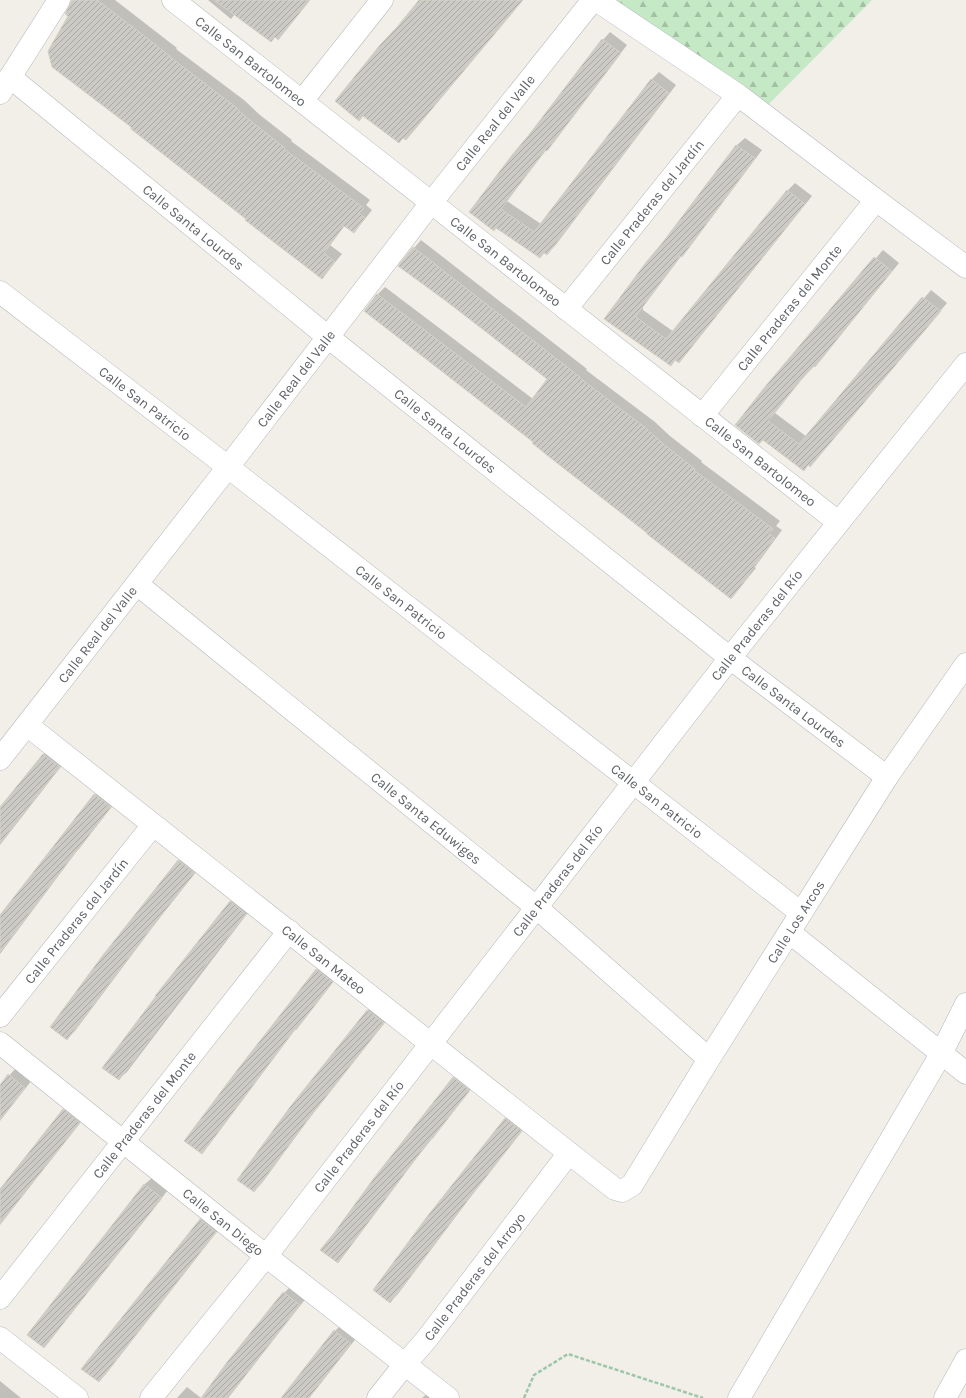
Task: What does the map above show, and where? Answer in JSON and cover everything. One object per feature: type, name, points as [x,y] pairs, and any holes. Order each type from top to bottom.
[{"type":"street","points":[[5,85],[59,0]]},
{"type":"street","name":"Calle San Bartolomeo","points":[[173,0],[838,522]]},
{"type":"street","points":[[302,101],[382,0]]},
{"type":"street","points":[[594,0],[738,95],[966,267]]},
{"type":"street","name":"Calle Real del Valle","points":[[0,759],[138,584],[431,203],[594,0]]},
{"type":"street","name":"Calle Santa Lourdes","points":[[5,85],[328,336],[730,658],[887,777]]},
{"type":"street","name":"Calle Praderas del Jardín","points":[[566,309],[738,95]]},
{"type":"street","name":"Calle Praderas del Monte","points":[[702,416],[876,200]]},
{"type":"street","name":"Calle San Patricio","points":[[0,292],[228,467],[801,913]]},
{"type":"street","name":"Calle Praderas del Río","points":[[151,1398],[266,1256],[730,658],[966,364]]},
{"type":"street","name":"Calle Santa Eduwiges","points":[[138,584],[536,907],[709,1058]]},
{"type":"street","name":"Calle Los Arcos","points":[[627,1188],[887,777],[966,664]]},
{"type":"street","name":"Calle San Mateo","points":[[27,725],[615,1189],[627,1188]]},
{"type":"street","name":"Calle Praderas del Jardín","points":[[0,1016],[153,825]]},
{"type":"street","name":"Calle Praderas del Monte","points":[[0,1298],[289,931]]},
{"type":"street","points":[[789,932],[966,1073]]},
{"type":"street","points":[[739,1398],[941,1054],[966,1004]]},
{"type":"street","name":"Calle San Diego","points":[[0,1043],[266,1256],[448,1398]]},
{"type":"street","name":"Calle Praderas del Arroyo","points":[[378,1398],[426,1340],[569,1153]]},
{"type":"street","points":[[0,1338],[77,1398]]},
{"type":"street","points":[[945,1398],[966,1360]]},
{"type":"path","points":[[524,1398],[534,1375],[568,1354],[702,1398]]},
{"type":"green space","points":[[611,0],[872,0],[764,109]]},
{"type":"building","points":[[72,0],[97,0],[237,108],[285,148],[284,149],[364,208],[359,213],[365,218],[354,233],[344,226],[324,253],[335,262],[322,279],[245,220],[246,219],[131,129],[131,127],[52,67],[48,51],[68,16],[65,14]]},
{"type":"building","points":[[214,0],[310,0],[278,40],[275,37],[271,42]]},
{"type":"building","points":[[419,0],[523,0],[406,140],[403,138],[399,143],[363,116],[359,121],[335,101],[380,45]]},
{"type":"building","points":[[602,39],[621,53],[501,209],[534,232],[651,79],[669,93],[547,255],[544,253],[540,258],[496,228],[494,231],[469,212]]},
{"type":"building","points":[[736,145],[755,158],[682,257],[680,256],[636,317],[666,339],[787,190],[805,204],[679,363],[675,360],[671,366],[604,319]]},
{"type":"building","points":[[413,247],[647,429],[695,469],[694,470],[773,529],[769,534],[775,538],[731,599],[548,456],[532,443],[533,442],[364,311],[377,294],[526,407],[547,379],[398,266]]},
{"type":"building","points":[[874,257],[892,271],[815,367],[814,366],[799,382],[768,421],[799,444],[922,297],[941,311],[810,467],[808,465],[804,471],[763,440],[759,444],[735,425],[764,388]]},
{"type":"building","points":[[43,754],[60,767],[0,843],[0,807]]},
{"type":"building","points":[[94,794],[111,807],[0,952],[0,915]]},
{"type":"building","points":[[178,860],[195,873],[144,937],[67,1040],[50,1027],[103,955]]},
{"type":"building","points":[[230,901],[246,914],[196,977],[119,1080],[102,1068],[155,996]]},
{"type":"building","points":[[316,969],[333,982],[296,1030],[295,1029],[202,1154],[184,1141]]},
{"type":"building","points":[[367,1010],[384,1023],[307,1121],[254,1192],[237,1180],[290,1107]]},
{"type":"building","points":[[8,1074],[25,1088],[0,1120],[0,1085]]},
{"type":"building","points":[[453,1077],[470,1090],[432,1139],[431,1138],[338,1263],[320,1250]]},
{"type":"building","points":[[63,1109],[80,1123],[0,1224],[0,1189]]},
{"type":"building","points":[[505,1118],[522,1131],[390,1303],[373,1290],[426,1218]]},
{"type":"building","points":[[144,1184],[162,1198],[44,1348],[27,1335]]},
{"type":"building","points":[[200,1219],[216,1232],[99,1382],[81,1369]]},
{"type":"building","points":[[283,1292],[300,1305],[228,1398],[201,1398],[228,1361]]},
{"type":"building","points":[[334,1330],[351,1344],[334,1366],[309,1398],[281,1398]]}]
